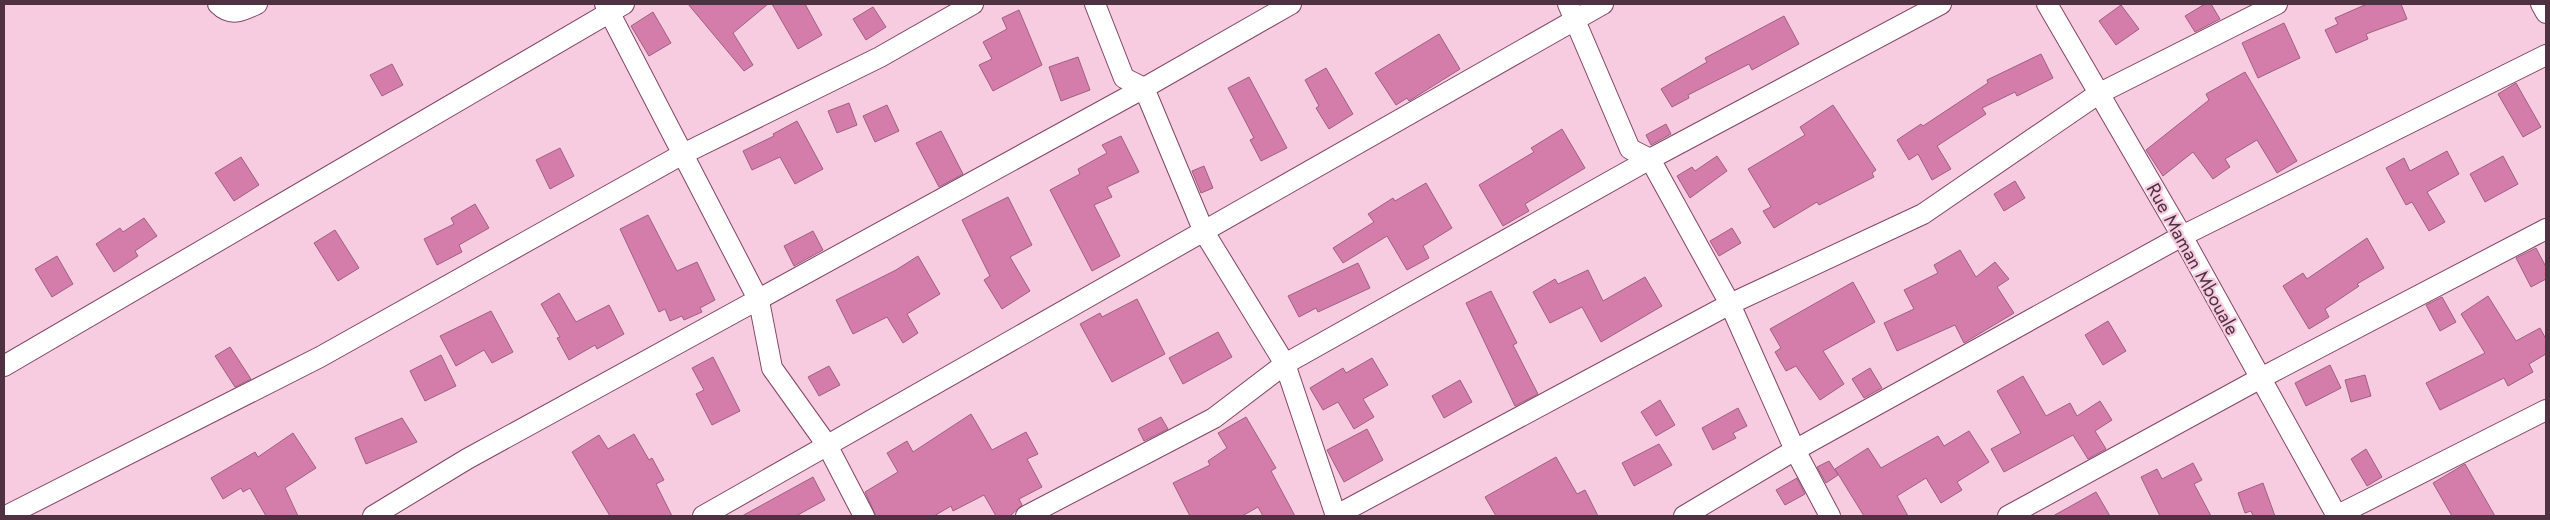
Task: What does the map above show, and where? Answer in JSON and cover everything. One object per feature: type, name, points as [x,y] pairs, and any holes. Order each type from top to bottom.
[{"type":"street","points":[[218,4],[230,12],[239,12],[257,4]]},
{"type":"street","points":[[6,516],[320,357],[681,154],[880,57],[974,4]]},
{"type":"street","points":[[1095,4],[1124,78],[1144,88],[1204,232],[1285,364],[1336,516],[1730,304],[1923,214],[2098,94],[2277,4]]},
{"type":"street","points":[[373,516],[467,459],[1144,88],[1291,4]]},
{"type":"street","points":[[703,516],[1204,232],[1572,11],[1603,4]]},
{"type":"street","points":[[1026,516],[1214,418],[1285,364],[1650,158],[1941,4]]},
{"type":"street","name":"Rue Maman Mbouale","points":[[2047,4],[2182,236],[2259,379],[2337,516]]},
{"type":"street","points":[[2541,4],[2546,13]]},
{"type":"street","points":[[4,366],[613,6],[681,154],[758,301],[772,368],[827,445],[864,516]]},
{"type":"street","points":[[1572,11],[1630,149],[1650,158],[1730,304],[1795,450],[1830,516]]},
{"type":"street","points":[[1684,516],[1795,450],[2182,236],[2546,55]]},
{"type":"street","points":[[2008,516],[2259,379],[2546,229]]},
{"type":"street","points":[[2337,516],[2546,410]]},
{"type":"building","points":[[688,4],[768,4],[733,33],[753,65],[744,71]]},
{"type":"building","points":[[772,4],[805,4],[822,35],[798,49]]},
{"type":"building","points":[[2205,4],[2211,4],[2220,19],[2195,32],[2185,16]]},
{"type":"building","points":[[2367,4],[2401,4],[2407,19],[2366,34],[2368,39],[2336,53],[2325,30],[2338,24],[2335,18]]},
{"type":"building","points":[[2121,5],[2139,29],[2116,45],[2099,21]]},
{"type":"building","points":[[873,7],[886,27],[866,40],[853,19]]},
{"type":"building","points":[[1019,10],[1042,65],[993,91],[979,65],[992,59],[983,42],[1007,29],[1002,18]]},
{"type":"building","points":[[653,12],[671,43],[649,56],[631,26]]},
{"type":"building","points":[[1784,16],[1799,44],[1752,70],[1749,64],[1688,95],[1689,98],[1672,107],[1661,89],[1707,62],[1705,58]]},
{"type":"building","points":[[2284,23],[2300,58],[2258,78],[2242,43]]},
{"type":"building","points":[[1439,34],[1460,69],[1409,101],[1407,98],[1396,105],[1375,73]]},
{"type":"building","points":[[2041,54],[2053,78],[2017,96],[2015,92],[1982,108],[1986,114],[1937,146],[1951,169],[1932,180],[1918,154],[1909,160],[1897,140],[1921,124],[1923,126],[1988,83],[1987,80]]},
{"type":"building","points":[[1078,57],[1090,90],[1061,101],[1049,67]]},
{"type":"building","points":[[392,64],[403,85],[382,96],[370,75]]},
{"type":"building","points":[[1326,68],[1353,114],[1329,129],[1316,108],[1319,106],[1305,80]]},
{"type":"building","points":[[2245,72],[2297,161],[2277,173],[2257,140],[2225,159],[2230,167],[2213,179],[2193,152],[2163,176],[2146,150],[2209,100],[2206,94]]},
{"type":"building","points":[[1249,77],[1287,148],[1261,161],[1250,140],[1254,138],[1228,88]]},
{"type":"building","points":[[2516,83],[2541,127],[2523,137],[2498,94]]},
{"type":"building","points":[[849,103],[857,125],[837,133],[828,111]]},
{"type":"building","points":[[887,105],[899,131],[875,142],[863,116]]},
{"type":"building","points":[[1833,105],[1876,170],[1872,173],[1874,177],[1819,205],[1817,202],[1774,228],[1763,211],[1771,207],[1748,169],[1805,135],[1800,127]]},
{"type":"building","points":[[797,121],[823,169],[795,184],[780,157],[752,170],[743,151],[774,136],[773,134]]},
{"type":"building","points":[[1666,124],[1671,134],[1651,145],[1646,135]]},
{"type":"building","points":[[1562,129],[1585,168],[1525,204],[1529,211],[1503,226],[1479,185],[1534,152],[1531,148]]},
{"type":"building","points":[[941,131],[963,174],[939,187],[916,143]]},
{"type":"building","points":[[1121,136],[1139,172],[1107,187],[1112,197],[1094,205],[1120,256],[1092,271],[1050,190],[1080,174],[1078,169],[1107,153],[1102,145]]},
{"type":"building","points":[[560,148],[574,176],[550,189],[536,160]]},
{"type":"building","points":[[2447,151],[2459,174],[2427,192],[2445,222],[2429,231],[2412,202],[2406,205],[2386,168],[2404,158],[2410,171]]},
{"type":"building","points":[[1717,156],[1727,171],[1690,198],[1677,176],[1692,167],[1695,171]]},
{"type":"building","points":[[2503,156],[2518,184],[2485,202],[2470,174]]},
{"type":"building","points":[[241,157],[259,185],[234,201],[215,173]]},
{"type":"building","points":[[1204,166],[1213,188],[1201,193],[1192,171]]},
{"type":"building","points":[[2015,181],[2025,198],[2004,211],[1994,194]]},
{"type":"building","points":[[1426,183],[1452,228],[1423,246],[1429,258],[1407,270],[1387,236],[1343,263],[1333,248],[1374,222],[1368,214],[1393,198],[1395,201]]},
{"type":"building","points":[[1008,197],[1032,245],[1010,257],[1030,291],[1002,309],[984,280],[990,276],[962,220]]},
{"type":"building","points":[[475,204],[489,228],[459,245],[462,252],[437,265],[424,239],[454,224],[451,218]]},
{"type":"building","points":[[648,215],[677,271],[697,262],[715,300],[700,308],[702,312],[684,320],[682,316],[670,321],[665,309],[659,312],[620,229]]},
{"type":"building","points":[[144,218],[157,236],[135,251],[138,256],[114,272],[96,244],[120,228],[123,232]]},
{"type":"building","points":[[1732,228],[1741,243],[1719,256],[1710,241]]},
{"type":"building","points":[[335,230],[359,268],[338,281],[314,243]]},
{"type":"building","points":[[813,231],[823,250],[794,266],[784,246]]},
{"type":"building","points":[[2367,238],[2384,268],[2357,284],[2359,286],[2325,309],[2329,317],[2309,329],[2283,286],[2303,273],[2307,279]]},
{"type":"building","points":[[2536,248],[2546,267],[2546,279],[2531,287],[2516,258]]},
{"type":"building","points":[[1960,250],[1976,277],[1995,262],[2009,279],[1997,287],[2014,313],[1964,343],[1955,325],[1897,351],[1884,323],[1914,309],[1904,290],[1938,273],[1934,265]]},
{"type":"building","points":[[57,256],[73,284],[52,297],[35,269]]},
{"type":"building","points":[[918,256],[940,294],[907,314],[918,333],[903,343],[887,317],[853,334],[836,300],[896,270]]},
{"type":"building","points":[[1358,263],[1370,288],[1318,312],[1316,308],[1299,317],[1288,296]]},
{"type":"building","points":[[1588,270],[1603,301],[1645,277],[1662,306],[1601,342],[1582,307],[1550,323],[1533,292],[1555,279],[1558,284]]},
{"type":"building","points":[[1853,282],[1875,322],[1823,351],[1844,384],[1820,400],[1796,366],[1786,371],[1775,352],[1781,348],[1770,329]]},
{"type":"building","points":[[1491,291],[1517,343],[1513,345],[1538,394],[1515,406],[1466,303]]},
{"type":"building","points":[[559,293],[576,322],[609,305],[624,334],[597,349],[595,345],[569,360],[557,338],[560,337],[541,304]]},
{"type":"building","points":[[2488,296],[2516,341],[2540,328],[2546,339],[2546,354],[2529,364],[2533,372],[2508,386],[2504,378],[2440,410],[2426,383],[2485,353],[2461,314]]},
{"type":"building","points":[[2442,297],[2456,322],[2440,331],[2426,305]]},
{"type":"building","points":[[1137,299],[1165,354],[1112,382],[1080,324],[1100,313],[1102,317]]},
{"type":"building","points":[[491,311],[513,352],[492,363],[484,350],[456,366],[440,336]]},
{"type":"building","points":[[2108,321],[2126,351],[2103,365],[2085,335]]},
{"type":"building","points":[[1218,332],[1232,357],[1183,384],[1169,358]]},
{"type":"building","points":[[230,347],[251,379],[235,387],[215,356]]},
{"type":"building","points":[[441,355],[456,386],[425,401],[410,371]]},
{"type":"building","points":[[713,357],[740,411],[712,425],[696,394],[704,390],[692,368]]},
{"type":"building","points":[[1372,358],[1388,385],[1363,399],[1374,417],[1354,429],[1338,402],[1323,410],[1310,388],[1343,368],[1346,373]]},
{"type":"building","points":[[2330,365],[2341,388],[2306,406],[2295,383]]},
{"type":"building","points":[[829,366],[840,385],[819,396],[808,377]]},
{"type":"building","points":[[1870,368],[1882,388],[1864,398],[1852,379]]},
{"type":"building","points":[[2365,375],[2371,396],[2351,402],[2345,380]]},
{"type":"building","points":[[2023,376],[2046,416],[2070,403],[2077,416],[2100,401],[2112,420],[2095,431],[2106,449],[2088,459],[2073,435],[2004,472],[1991,449],[2021,433],[1997,391]]},
{"type":"building","points":[[1460,380],[1472,402],[1444,418],[1432,396]]},
{"type":"building","points":[[1660,400],[1675,425],[1656,436],[1641,412]]},
{"type":"building","points":[[1738,408],[1747,426],[1733,433],[1736,438],[1713,450],[1702,428]]},
{"type":"building","points":[[971,414],[992,450],[1026,432],[1038,454],[1027,459],[1042,487],[1019,499],[1022,505],[1010,516],[996,516],[984,495],[953,511],[951,506],[934,516],[876,516],[865,492],[898,472],[887,453],[907,441],[913,452]]},
{"type":"building","points":[[1161,417],[1168,429],[1144,441],[1138,429]]},
{"type":"building","points":[[1246,417],[1276,468],[1271,471],[1295,516],[1263,516],[1258,507],[1242,516],[1190,516],[1173,483],[1210,465],[1208,461],[1227,448],[1218,433]]},
{"type":"building","points":[[402,418],[417,442],[366,464],[355,438]]},
{"type":"building","points":[[1367,429],[1383,460],[1344,482],[1327,450]]},
{"type":"building","points":[[1969,431],[1989,462],[1957,482],[1962,490],[1941,503],[1926,478],[1897,496],[1908,516],[1864,516],[1835,469],[1868,448],[1881,468],[1938,436],[1944,446]]},
{"type":"building","points":[[293,433],[316,468],[285,488],[298,516],[266,516],[250,488],[243,492],[241,488],[223,499],[211,478],[255,452],[258,457]]},
{"type":"building","points":[[634,434],[649,460],[652,458],[664,480],[656,484],[672,516],[610,516],[572,452],[599,435],[608,449]]},
{"type":"building","points":[[1659,444],[1672,465],[1634,486],[1622,463]]},
{"type":"building","points":[[2366,449],[2382,477],[2367,486],[2351,459]]},
{"type":"building","points":[[1556,457],[1577,494],[1585,490],[1598,516],[1496,516],[1485,497]]},
{"type":"building","points":[[1829,461],[1838,475],[1826,483],[1817,467]]},
{"type":"building","points":[[2193,463],[2202,480],[2194,484],[2211,516],[2160,516],[2141,477],[2157,469],[2162,479]]},
{"type":"building","points":[[2465,464],[2495,516],[2452,516],[2433,483]]},
{"type":"building","points":[[813,477],[825,500],[796,516],[742,516]]},
{"type":"building","points":[[1797,478],[1805,494],[1785,505],[1776,490]]},
{"type":"building","points":[[2263,483],[2275,516],[2253,516],[2251,511],[2245,513],[2238,493]]},
{"type":"building","points":[[2096,492],[2110,516],[2053,516]]}]
